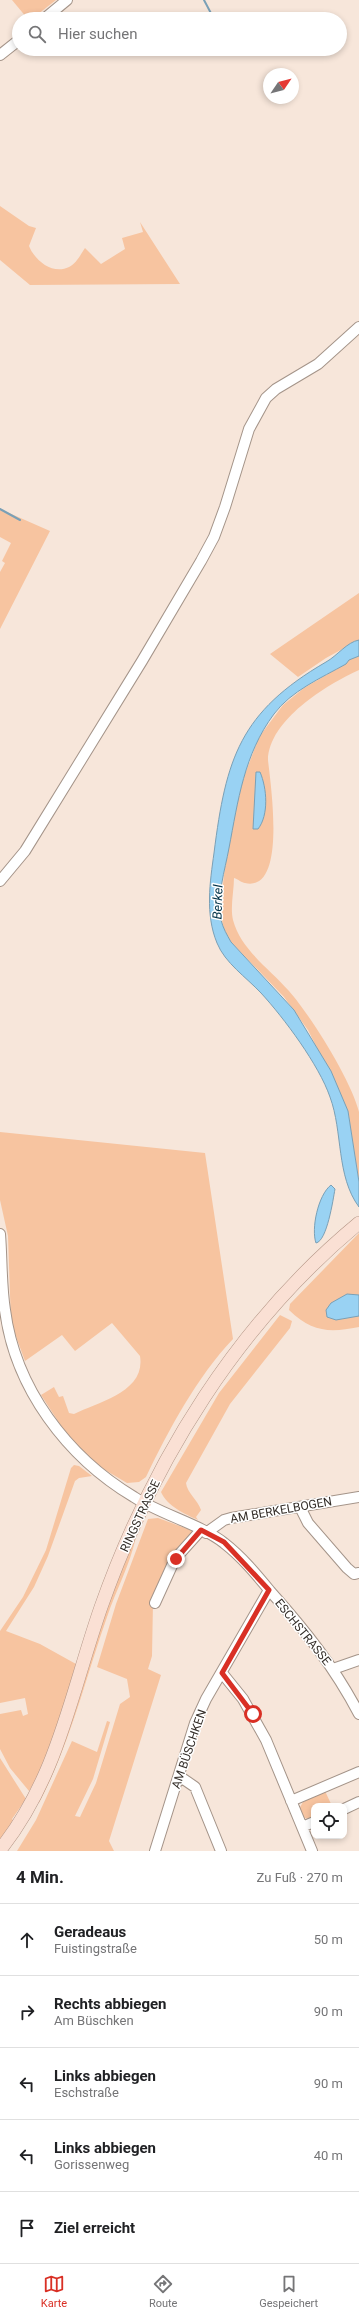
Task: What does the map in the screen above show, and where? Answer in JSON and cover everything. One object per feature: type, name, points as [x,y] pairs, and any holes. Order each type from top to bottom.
[{"type":"main road","name":"RINGSTRASSE","points":[[0,1850],[28,1810],[50,1766],[102,1606],[144,1504],[196,1409],[236,1350],[285,1294],[357,1225]]},
{"type":"street","points":[[52,12],[67,0]]},
{"type":"street","points":[[0,55],[12,46]]},
{"type":"street","points":[[0,880],[29,844],[142,661],[201,561],[214,537],[225,507],[249,429],[266,398],[276,389],[318,364],[359,327]]},
{"type":"street","name":"ESCHSTRASSE","points":[[0,1234],[5,1310],[10,1337],[19,1364],[34,1395],[59,1433],[76,1453],[96,1472],[144,1504],[204,1531],[224,1542],[269,1590],[318,1647],[333,1669],[359,1714]]},
{"type":"street","name":"AM BERKELBOGEN","points":[[156,1603],[176,1559],[204,1531],[217,1524],[231,1518],[359,1497]]},
{"type":"street","points":[[300,1507],[308,1522],[347,1568],[354,1574],[359,1573]]},
{"type":"street","name":"AM BÜSCHKEN","points":[[155,1851],[195,1723],[206,1699],[269,1590]]},
{"type":"street","points":[[333,1669],[359,1660]]},
{"type":"street","points":[[222,1673],[253,1714],[312,1851]]},
{"type":"street","points":[[291,1801],[359,1772]]},
{"type":"street","points":[[179,1776],[195,1787],[221,1851]]},
{"type":"street","points":[[347,1808],[359,1802]]},
{"type":"street","points":[[302,1827],[311,1823]]},
{"type":"shaded area","points":[[12,0],[56,0],[41,12],[22,12]]},
{"type":"shaded area","points":[[0,206],[29,226],[36,228],[29,246],[32,252],[45,265],[57,269],[72,266],[85,248],[101,264],[125,249],[122,238],[143,232],[140,222],[180,284],[30,285],[0,260]]},
{"type":"shaded area","points":[[0,509],[50,531],[0,629],[0,572],[5,563],[2,561],[11,543],[0,537]]},
{"type":"shaded area","points":[[359,593],[359,640],[326,658],[298,677],[270,654]]},
{"type":"shaded area","points":[[359,656],[359,670],[331,685],[302,706],[278,731],[271,745],[268,760],[273,811],[272,854],[267,871],[258,881],[245,883],[234,878],[232,910],[233,920],[242,941],[298,1002],[319,1032],[348,1083],[359,1112],[359,1182],[348,1111],[308,1030],[284,997],[231,942],[224,930],[220,911],[225,866],[237,800],[242,782],[259,737],[283,705],[304,688],[345,664],[349,659]]},
{"type":"shaded area","points":[[0,1132],[205,1153],[233,1339],[207,1370],[174,1422],[146,1477],[139,1482],[127,1483],[95,1464],[69,1438],[41,1395],[54,1387],[59,1397],[63,1396],[69,1413],[74,1414],[118,1394],[136,1379],[140,1368],[140,1356],[112,1323],[75,1351],[62,1335],[25,1361],[11,1323],[8,1236],[0,1200]]},
{"type":"shaded area","points":[[359,1233],[359,1327],[330,1330],[313,1327],[305,1323],[289,1310],[290,1304]]},
{"type":"shaded area","points":[[280,1315],[292,1321],[290,1328],[230,1404],[186,1483],[188,1490],[198,1503],[201,1510],[196,1517],[198,1520],[172,1505],[167,1501],[161,1492],[219,1393]]},
{"type":"shaded area","points":[[74,1465],[79,1466],[92,1476],[79,1478],[75,1481],[48,1556],[34,1587],[6,1631],[40,1644],[76,1664],[51,1745],[45,1761],[29,1791],[10,1768],[0,1749],[0,1714],[21,1710],[23,1716],[28,1714],[25,1698],[0,1703],[0,1631],[23,1597],[46,1550],[71,1468]]},
{"type":"shaded area","points":[[158,1518],[196,1532],[153,1602],[152,1656],[148,1669],[161,1675],[109,1841],[114,1851],[17,1851],[36,1820],[72,1741],[97,1752],[107,1721],[110,1722],[93,1779],[75,1816],[80,1817],[96,1783],[120,1704],[130,1697],[127,1679],[97,1667],[116,1604],[148,1519]]},
{"type":"shaded area","points":[[136,1537],[130,1558],[107,1617],[60,1758],[39,1803],[38,1801],[96,1635]]},
{"type":"shaded area","points":[[0,1758],[26,1799],[12,1819],[16,1824],[0,1845]]},
{"type":"shaded area","points":[[325,1791],[331,1803],[311,1803],[311,1820],[302,1817],[299,1809],[303,1802]]},
{"type":"water","name":"Berkel","points":[[359,640],[359,656],[349,660],[346,664],[289,698],[274,714],[264,729],[249,762],[239,795],[220,893],[220,911],[222,923],[231,942],[294,1010],[331,1071],[348,1111],[359,1182],[359,1207],[352,1195],[343,1168],[334,1111],[325,1084],[300,1042],[280,1015],[261,993],[225,957],[213,932],[210,898],[211,875],[224,790],[232,764],[242,741],[256,719],[274,700],[297,681],[330,659],[350,643]]},
{"type":"water","points":[[256,772],[260,772],[266,801],[262,823],[258,829],[253,829]]},
{"type":"water","points":[[331,1185],[335,1189],[329,1219],[320,1241],[316,1243],[314,1229],[319,1204],[322,1196]]},
{"type":"water","points":[[347,1294],[359,1295],[359,1316],[336,1320],[327,1317],[326,1310],[331,1303]]},
{"type":"waterway","points":[[204,0],[210,12]]},
{"type":"waterway","points":[[0,509],[20,520]]},
{"type":"route","points":[[176,1559],[201,1530],[224,1542],[239,1556],[269,1590],[222,1673],[253,1714]]}]
